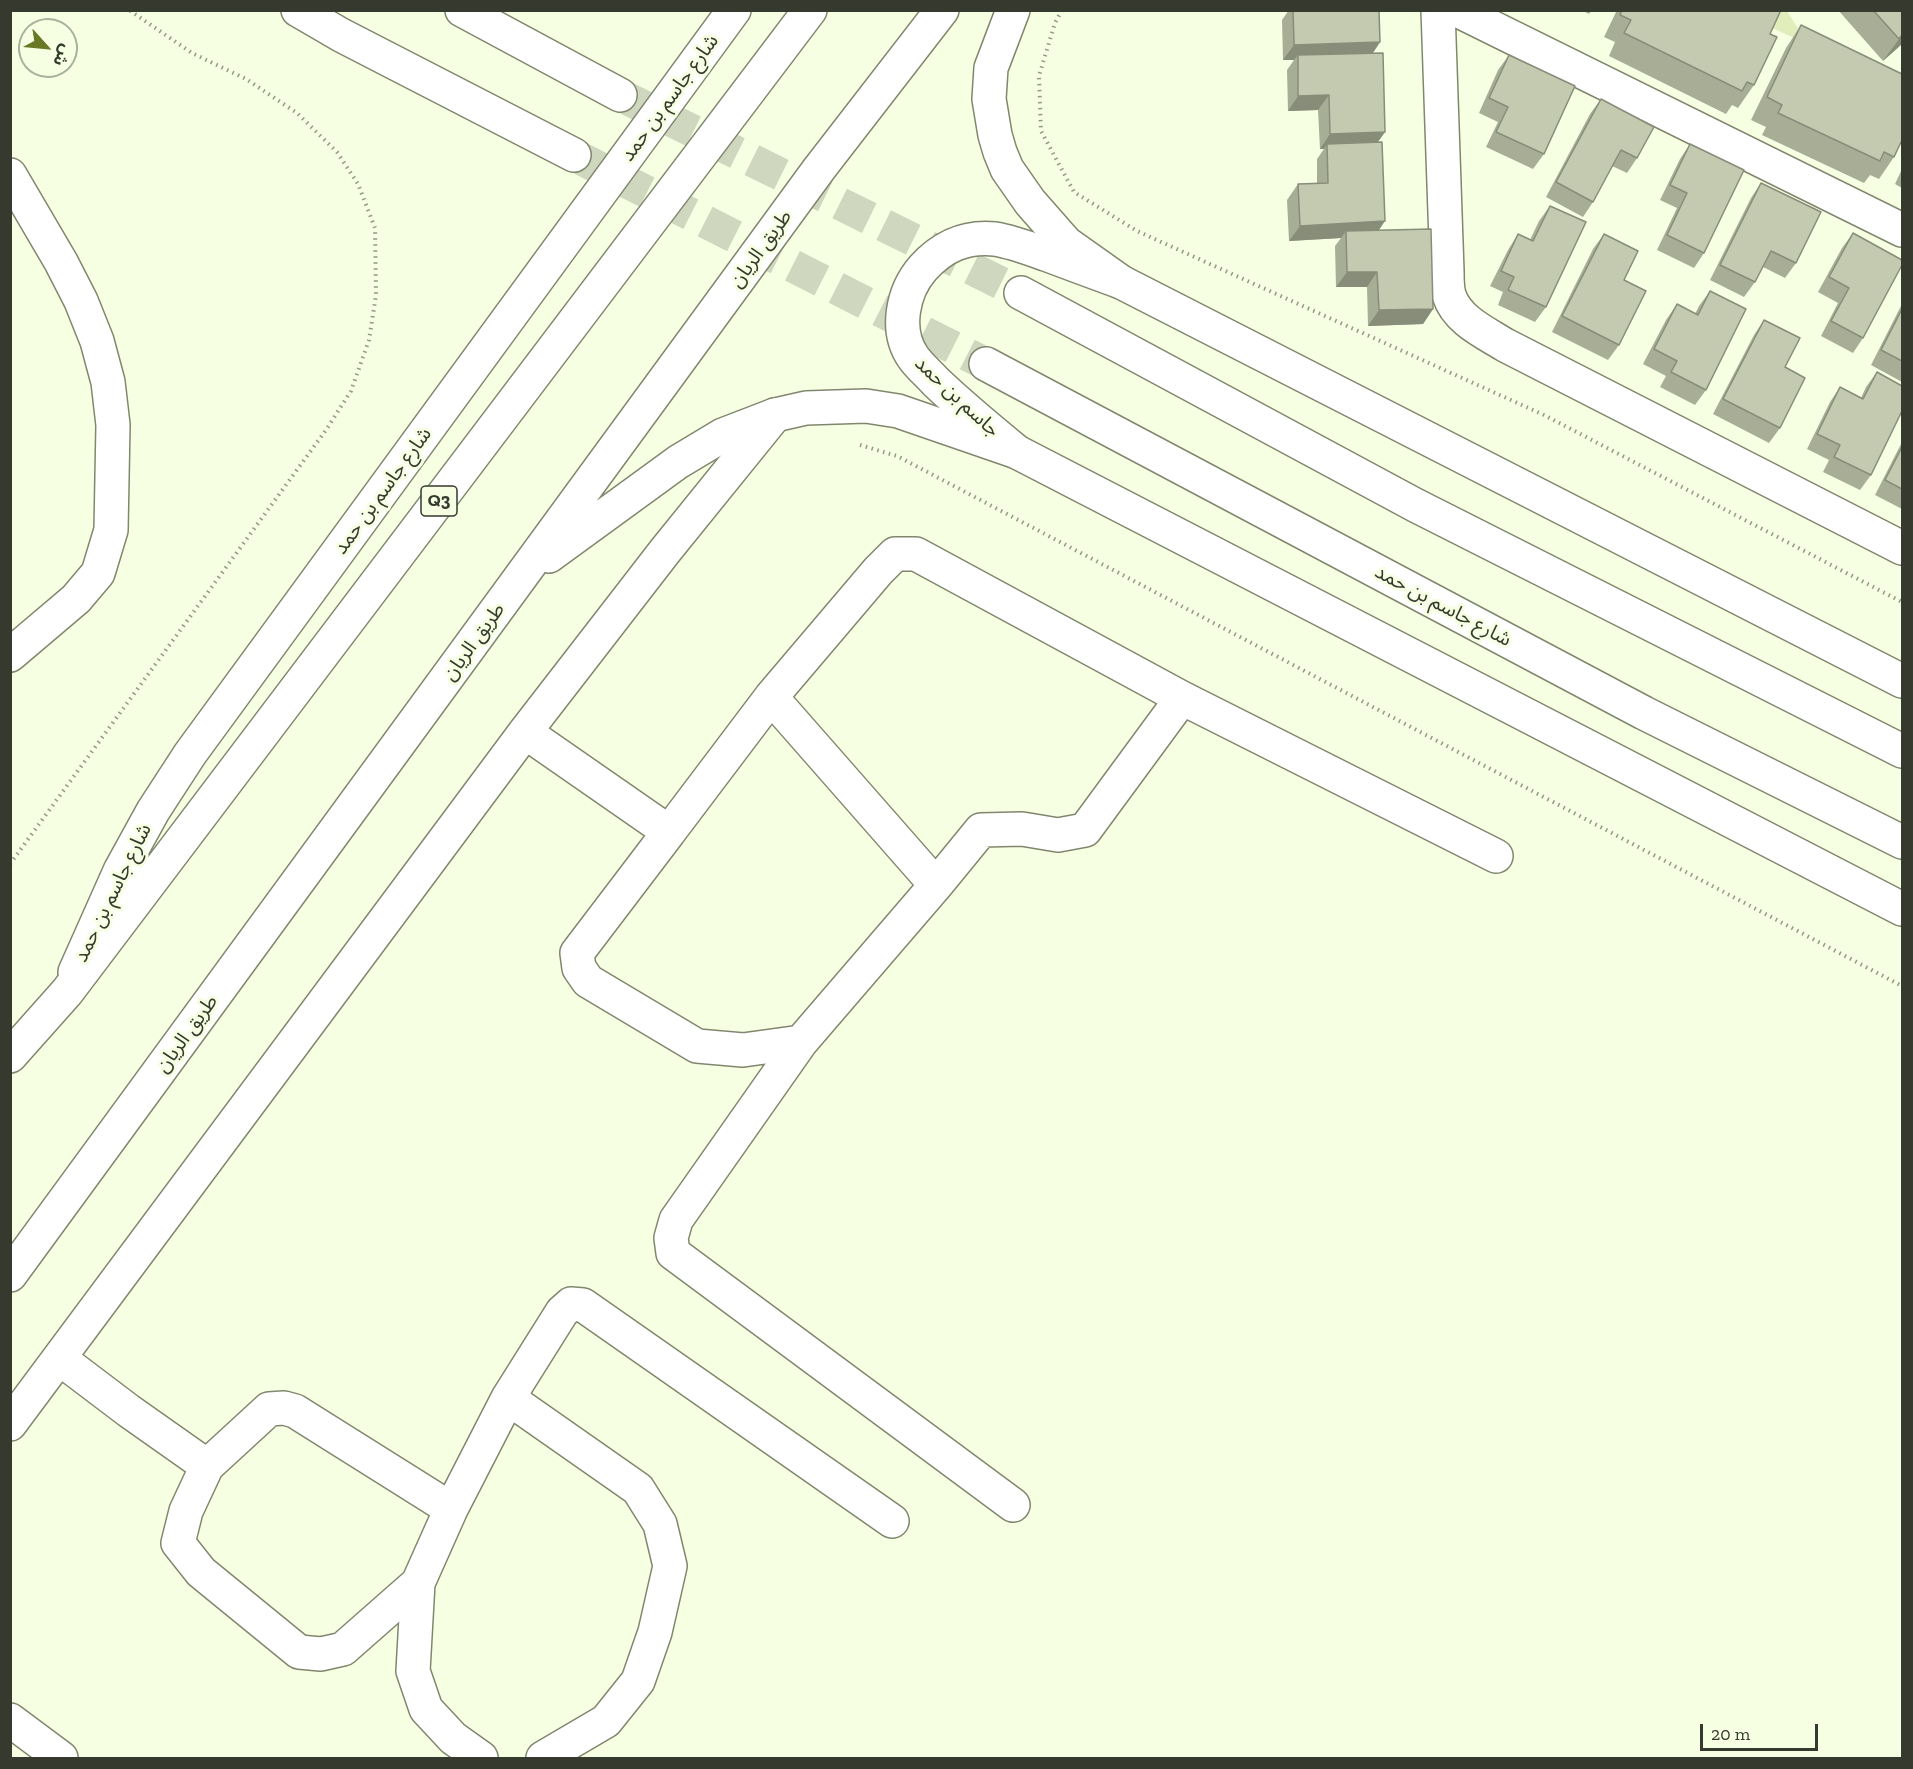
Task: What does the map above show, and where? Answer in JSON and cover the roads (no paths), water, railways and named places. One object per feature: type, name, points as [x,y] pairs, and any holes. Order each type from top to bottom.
[{"type":"main road","points":[[298,10],[341,35],[574,155]]},
{"type":"main road","points":[[462,10],[620,95]]},
{"type":"main road","name":"شارع جاسم بن حمد","points":[[67,992],[120,871],[153,811],[190,754],[734,10]]},
{"type":"main road","name":"Q3","points":[[10,1056],[67,992],[810,10]]},
{"type":"main road","name":"طريق الريان","points":[[10,1275],[819,169],[942,10]]},
{"type":"main road","points":[[1014,10],[991,68],[988,99],[994,135],[1006,169],[1030,202],[1066,243],[1121,282],[1902,681]]},
{"type":"main road","points":[[1438,10],[1449,293],[1453,303],[1468,322],[1504,345],[1902,548]]},
{"type":"main road","points":[[1457,10],[1902,230]]},
{"type":"main road","points":[[10,174],[62,262],[81,302],[97,341],[108,382],[113,425],[111,530],[98,573],[76,599],[10,655]]},
{"type":"main road","name":"جاسم بن حمد","points":[[1017,452],[956,402],[913,357],[905,342],[902,317],[908,294],[920,272],[936,253],[953,245],[973,239],[996,239],[1121,282]]},
{"type":"main road","points":[[1021,293],[1415,505],[1902,751]]},
{"type":"main road","name":"شارع جاسم بن حمد","points":[[986,364],[1644,713],[1902,842]]},
{"type":"main road","points":[[523,575],[678,462],[723,435],[775,415],[806,408],[866,406],[898,411],[1017,452],[1902,909]]},
{"type":"main road","points":[[10,1424],[525,732],[665,551],[775,415]]},
{"type":"main road","points":[[801,1042],[742,1050],[697,1046],[588,981],[579,968],[577,953],[771,697],[895,554],[916,554],[1182,699],[1496,856]]},
{"type":"main road","points":[[771,697],[936,885]]},
{"type":"main road","points":[[1013,1505],[673,1253],[671,1238],[676,1220],[801,1042],[981,830],[1023,829],[1058,835],[1085,830],[1182,699]]},
{"type":"main road","points":[[525,732],[669,832]]},
{"type":"main road","points":[[480,1758],[453,1738],[426,1709],[413,1671],[418,1583],[451,1509],[508,1398],[562,1312],[571,1304],[583,1305],[892,1521]]},
{"type":"main road","points":[[59,1358],[207,1466]]},
{"type":"main road","points":[[508,1398],[638,1489],[660,1524],[670,1566],[655,1632],[638,1681],[606,1721],[543,1758]]},
{"type":"main road","points":[[418,1583],[342,1649],[321,1654],[299,1652],[201,1572],[178,1543],[186,1510],[207,1466],[269,1410],[284,1408],[295,1411],[451,1509]]},
{"type":"main road","points":[[10,1720],[61,1758]]},
{"type":"tunnel","points":[[620,95],[1021,293]]},
{"type":"tunnel","points":[[574,155],[986,364]]}]
